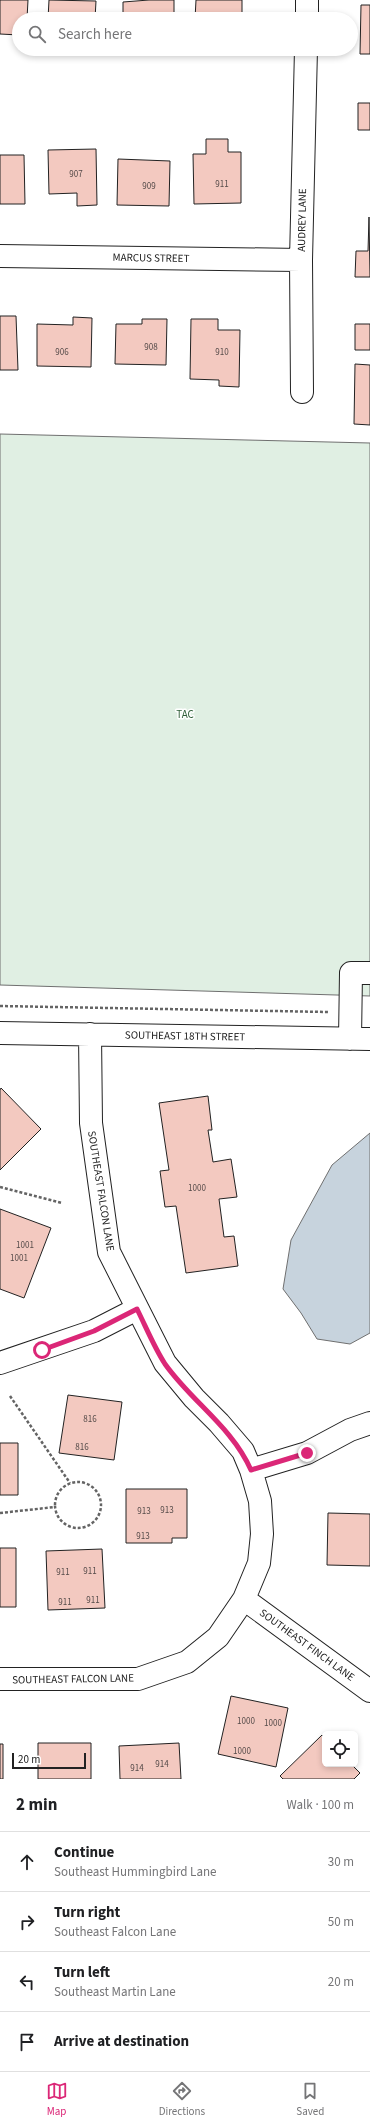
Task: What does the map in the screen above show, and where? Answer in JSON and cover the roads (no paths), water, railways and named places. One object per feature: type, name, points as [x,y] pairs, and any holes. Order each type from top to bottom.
[{"type":"street","points":[[307,0],[307,12]]},
{"type":"street","name":"AUDREY LANE","points":[[302,392],[301,260],[306,56]]},
{"type":"street","name":"MARCUS STREET","points":[[0,256],[301,260]]},
{"type":"street","points":[[360,1039],[351,1014],[351,973],[370,973]]},
{"type":"street","name":"SOUTHEAST 18TH STREET","points":[[0,1033],[360,1039]]},
{"type":"street","name":"SOUTHEAST FALCON LANE","points":[[0,1679],[138,1679],[187,1662],[218,1637],[244,1599],[259,1563],[262,1534],[260,1501],[251,1470],[243,1451],[220,1423],[194,1398],[165,1363],[109,1252],[91,1123],[90,1034]]},
{"type":"street","points":[[0,1363],[94,1331],[137,1309]]},
{"type":"street","points":[[251,1470],[307,1453],[350,1430],[370,1423]]},
{"type":"street","name":"SOUTHEAST FINCH LANE","points":[[244,1599],[370,1691]]},
{"type":"park label","name":"TAC","points":[[185,714]]}]
